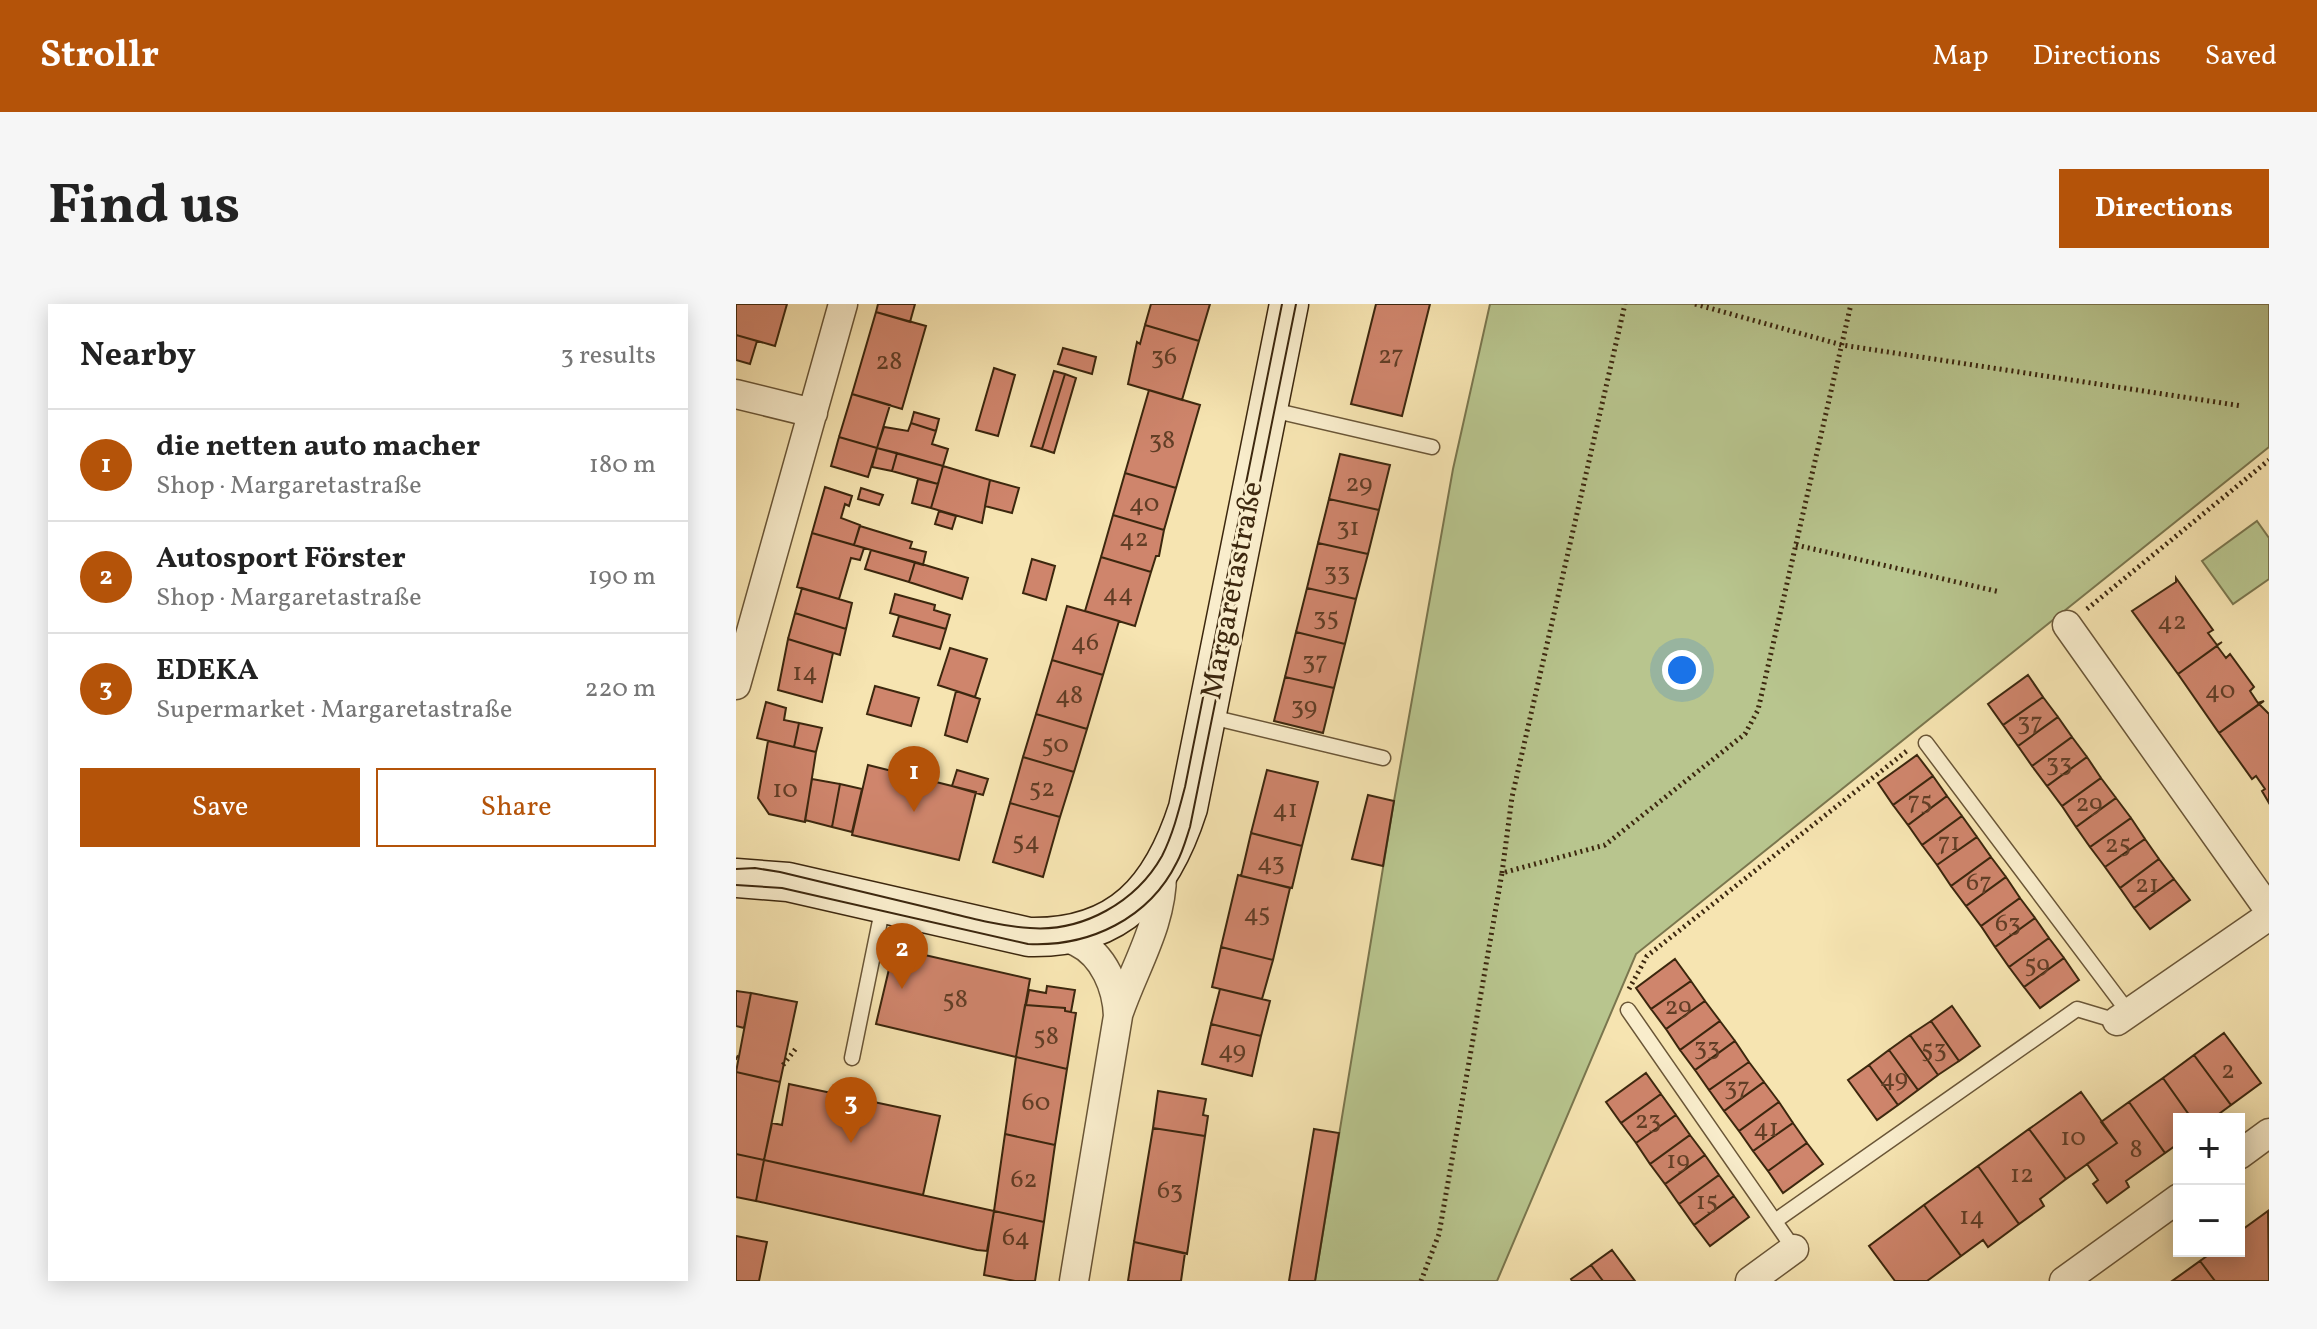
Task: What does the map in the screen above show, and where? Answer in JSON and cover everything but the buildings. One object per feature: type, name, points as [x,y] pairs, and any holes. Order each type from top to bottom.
[{"type":"street","points":[[736,685],[843,304]]},
{"type":"street","name":"Margaretastraße","points":[[1051,937],[1109,921],[1128,908],[1162,871],[1176,844],[1188,808],[1289,304]]},
{"type":"street","points":[[736,394],[813,413]]},
{"type":"street","points":[[2067,625],[2269,913],[2123,1017]]},
{"type":"street","name":"Margaretastraße","points":[[1118,1016],[1153,931],[1162,871]]},
{"type":"street","name":"Margaretastraße","points":[[736,878],[788,882],[1029,937],[1076,941],[1098,960],[1113,984],[1118,1016],[1074,1281]]},
{"type":"street","points":[[2245,1151],[2269,1133]]},
{"type":"street","points":[[2064,1281],[2173,1202]]},
{"type":"street","points":[[1750,1281],[1794,1249]]},
{"type":"lane","points":[[1268,409],[1432,447]]},
{"type":"lane","points":[[1206,716],[1383,758]]},
{"type":"lane","points":[[1926,743],[2123,1017]]},
{"type":"lane","points":[[852,1058],[883,904]]},
{"type":"lane","points":[[1775,1221],[2077,1009],[2123,1017]]},
{"type":"lane","points":[[1628,1010],[1794,1249]]},
{"type":"path","points":[[1421,1281],[1439,1234],[1502,873],[1512,797],[1625,304]]},
{"type":"path","points":[[1695,304],[1842,345],[2242,406]]},
{"type":"path","points":[[1502,873],[1605,845],[1745,734],[1758,710],[1851,304]]},
{"type":"path","points":[[2067,625],[2269,460]]},
{"type":"path","points":[[1796,545],[2000,592]]},
{"type":"path","points":[[1628,1010],[1626,997],[1631,981],[1647,956],[1913,746],[1926,743]]},
{"type":"path","points":[[783,1065],[797,1047]]},
{"type":"green space","points":[[1490,304],[2269,304],[2269,447],[1636,954],[1497,1281],[1315,1281],[1394,801],[1453,469]]},
{"type":"green space","points":[[2257,521],[2269,538],[2269,579],[2233,604],[2202,561]]},
{"type":"tram line","points":[[736,869],[780,872],[982,921],[1030,928],[1050,928],[1088,919],[1106,911],[1138,887],[1162,856],[1173,831],[1185,787],[1282,304]]},
{"type":"tram line","points":[[736,885],[782,888],[1028,944],[1051,944],[1095,934],[1134,914],[1150,899],[1177,862],[1190,827],[1296,304]]},
{"type":"place","name":"die netten auto macher","points":[[914,812]]},
{"type":"place","name":"Autosport Förster","points":[[902,989]]},
{"type":"place","name":"EDEKA","points":[[851,1143]]}]
